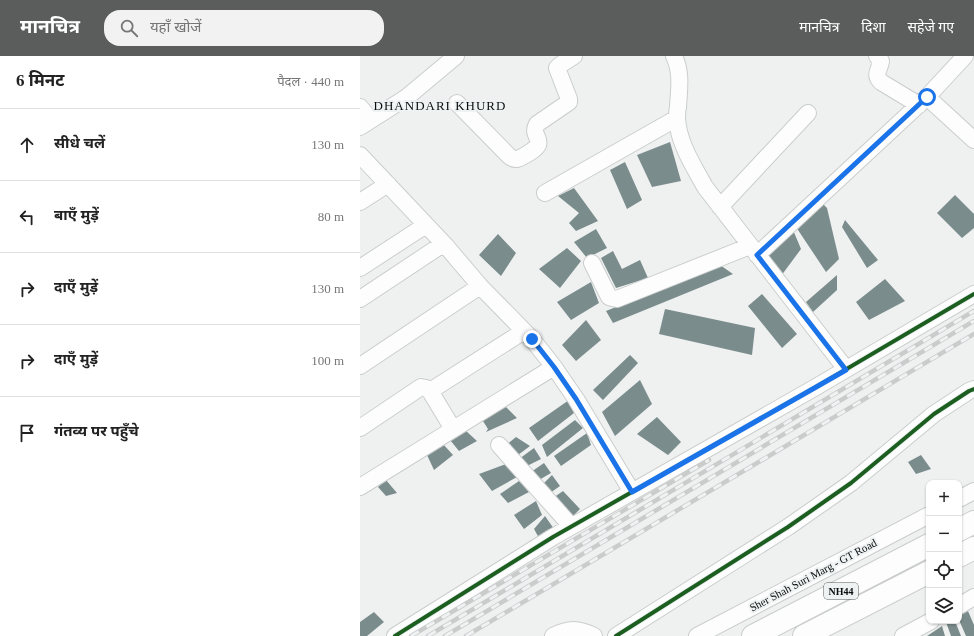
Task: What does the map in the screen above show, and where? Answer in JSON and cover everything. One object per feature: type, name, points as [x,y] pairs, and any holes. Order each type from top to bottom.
[{"type":"highway","points":[[962,528],[974,522]]},
{"type":"highway","name":"NH44","points":[[753,636],[926,547]]},
{"type":"highway","points":[[962,554],[974,548]]},
{"type":"highway","name":"NH44","points":[[804,636],[926,574]]},
{"type":"street","points":[[360,107],[366,123],[407,97],[456,56]]},
{"type":"street","points":[[457,103],[509,156],[516,159],[520,158],[538,146],[539,143],[535,131],[537,124],[569,102],[557,68],[574,56]]},
{"type":"street","points":[[674,56],[678,64],[680,77],[677,118],[680,138],[690,160],[705,187],[846,370]]},
{"type":"street","points":[[877,56],[881,61],[877,72],[878,79],[881,82],[923,101],[974,140]]},
{"type":"street","points":[[592,263],[609,297],[618,298],[754,250],[923,101],[965,56]]},
{"type":"street","points":[[720,207],[808,113]]},
{"type":"street","points":[[545,193],[677,118]]},
{"type":"street","points":[[360,155],[426,225],[480,286],[532,339],[576,399],[632,492]]},
{"type":"street","points":[[360,202],[388,184]]},
{"type":"street","points":[[360,268],[426,225]]},
{"type":"street","points":[[360,299],[443,244]]},
{"type":"street","points":[[360,366],[480,286]]},
{"type":"street","points":[[395,636],[571,526],[846,370],[974,294]]},
{"type":"street","points":[[430,391],[524,331]]},
{"type":"street","points":[[360,487],[554,367]]},
{"type":"street","points":[[360,428],[421,387],[430,391],[454,429]]},
{"type":"street","points":[[616,636],[788,527],[851,483],[934,414],[974,388]]},
{"type":"street","points":[[499,446],[571,526]]},
{"type":"street","points":[[962,497],[974,491]]},
{"type":"street","name":"Sher Shah Suri Marg - GT Road","points":[[697,636],[927,516]]},
{"type":"street","points":[[962,604],[974,598]]},
{"type":"street","points":[[903,636],[926,623]]},
{"type":"street","points":[[553,636],[563,631],[574,629],[584,631],[594,636]]},
{"type":"building","points":[[670,142],[681,181],[652,187],[637,155]]},
{"type":"building","points":[[625,162],[642,200],[627,209],[610,170]]},
{"type":"building","points":[[574,188],[598,221],[576,231],[569,223],[579,213],[558,196]]},
{"type":"building","points":[[955,195],[974,214],[974,228],[962,238],[937,213]]},
{"type":"building","points":[[821,202],[827,208],[839,259],[826,272],[796,227]]},
{"type":"building","points":[[845,220],[878,260],[867,268],[842,227]]},
{"type":"building","points":[[596,229],[607,248],[587,258],[574,242]]},
{"type":"building","points":[[793,230],[801,249],[781,276],[767,255]]},
{"type":"building","points":[[498,234],[516,253],[501,276],[479,255]]},
{"type":"building","points":[[567,248],[581,261],[560,288],[539,269]]},
{"type":"building","points":[[613,251],[622,269],[640,260],[648,278],[616,288],[601,258]]},
{"type":"building","points":[[720,265],[733,274],[613,323],[606,311]]},
{"type":"building","points":[[837,275],[837,290],[813,312],[806,302]]},
{"type":"building","points":[[885,279],[905,301],[869,320],[856,302]]},
{"type":"building","points":[[591,282],[599,303],[571,320],[557,302]]},
{"type":"building","points":[[762,294],[797,334],[782,348],[748,306]]},
{"type":"building","points":[[665,309],[755,328],[752,355],[659,334]]},
{"type":"building","points":[[586,320],[601,340],[576,361],[562,345]]},
{"type":"building","points":[[630,355],[638,363],[603,400],[593,390]]},
{"type":"building","points":[[640,380],[652,404],[615,436],[602,412]]},
{"type":"building","points":[[569,400],[574,413],[538,441],[529,428]]},
{"type":"building","points":[[506,407],[517,418],[486,432],[488,429],[481,418]]},
{"type":"building","points":[[657,417],[681,442],[668,455],[637,434]]},
{"type":"building","points":[[575,420],[583,428],[547,457],[542,445]]},
{"type":"building","points":[[465,430],[477,441],[459,451],[450,440]]},
{"type":"building","points":[[587,433],[591,445],[561,466],[554,456]]},
{"type":"building","points":[[516,437],[530,446],[518,455],[505,446]]},
{"type":"building","points":[[443,444],[453,455],[434,470],[427,455]]},
{"type":"building","points":[[534,448],[541,459],[525,467],[519,459]]},
{"type":"building","points":[[921,455],[931,469],[916,474],[908,462]]},
{"type":"building","points":[[544,463],[551,473],[539,480],[531,472]]},
{"type":"building","points":[[506,464],[517,477],[492,491],[479,474]]},
{"type":"building","points":[[552,475],[560,486],[550,493],[542,485]]},
{"type":"building","points":[[386,480],[397,493],[386,496],[378,487]]},
{"type":"building","points":[[519,481],[529,492],[508,503],[500,494]]},
{"type":"building","points":[[563,491],[580,509],[571,518],[553,498]]},
{"type":"building","points":[[536,501],[542,515],[524,529],[514,515]]},
{"type":"building","points":[[545,516],[554,529],[539,538],[534,529]]},
{"type":"building","points":[[968,611],[974,625],[974,636],[966,636],[961,624],[962,624],[962,614]]},
{"type":"building","points":[[374,612],[384,622],[367,636],[360,636],[360,622]]},
{"type":"building","points":[[947,624],[956,624],[961,636],[951,636]]},
{"type":"building","points":[[942,626],[945,636],[927,636]]},
{"type":"railway","points":[[428,636],[974,311]]},
{"type":"railway","points":[[445,636],[974,321]]},
{"type":"railway","points":[[466,636],[974,334]]},
{"type":"railway","points":[[411,636],[709,460]]},
{"type":"cycle path","points":[[395,636],[553,537],[816,387],[974,294]]},
{"type":"cycle path","points":[[616,636],[788,527],[851,483],[934,414],[974,389]]},
{"type":"district","name":"DHANDARI KHURD","points":[[440,105]]},
{"type":"route","points":[[532,339],[576,399],[632,492],[846,370],[757,255],[927,97]]}]
